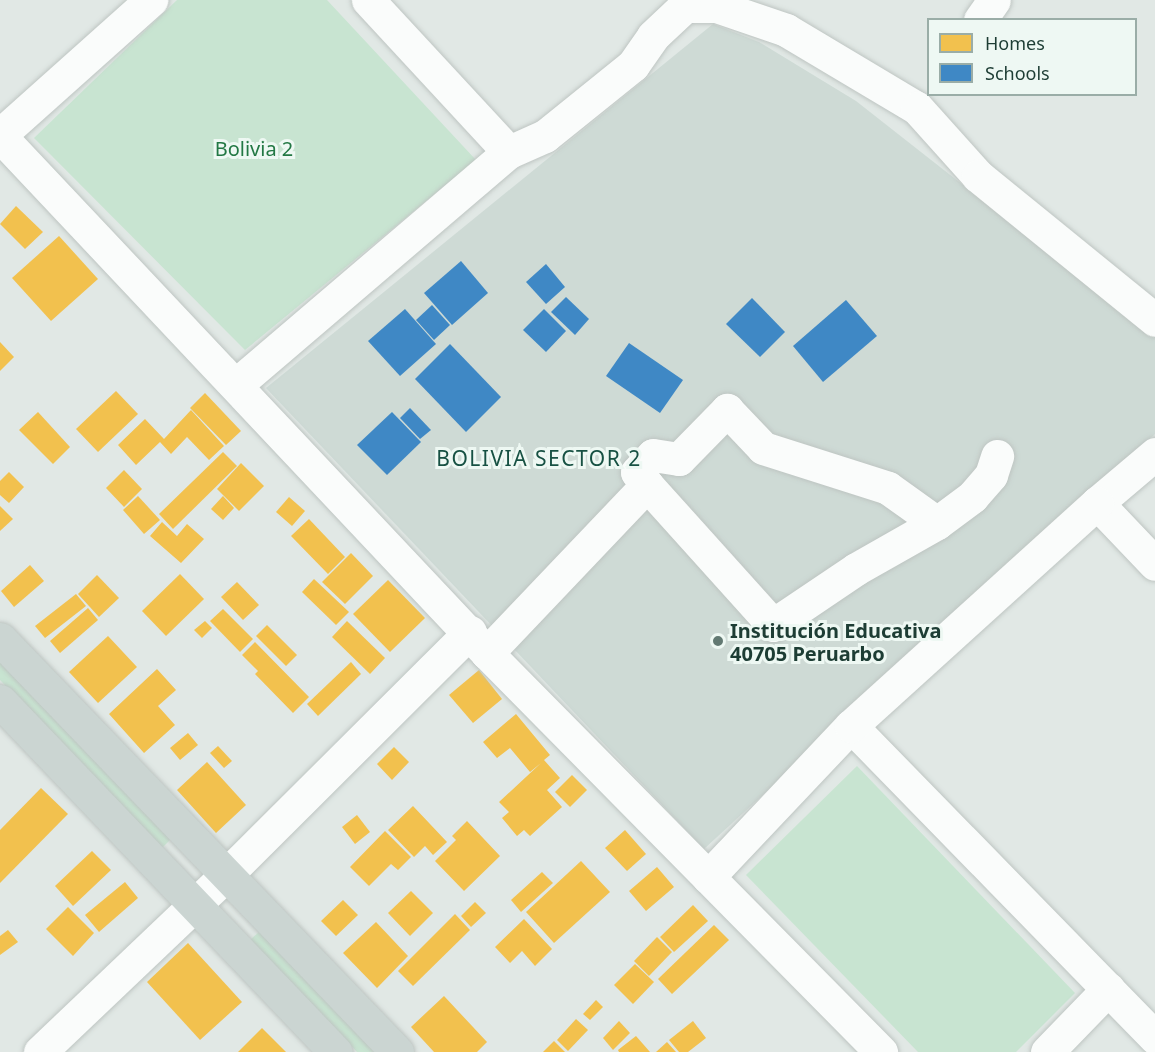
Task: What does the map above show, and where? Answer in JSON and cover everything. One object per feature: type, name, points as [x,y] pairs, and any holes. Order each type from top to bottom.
[{"type":"main road","points":[[0,639],[397,1052]]},
{"type":"main road","points":[[0,701],[336,1052]]},
{"type":"street","points":[[151,0],[0,135],[479,642],[881,1052]]},
{"type":"street","points":[[368,0],[509,152]]},
{"type":"street","points":[[981,18],[994,0]]},
{"type":"street","points":[[237,384],[509,152],[545,136],[633,65],[676,3],[716,6],[786,30],[923,100],[978,176],[1155,320]]},
{"type":"street","points":[[937,523],[888,489],[763,448],[727,410],[679,459],[653,455],[637,472],[773,625],[856,568],[937,523],[972,497],[991,475],[997,456]]},
{"type":"street","points":[[708,877],[851,726],[1097,503],[1155,454]]},
{"type":"street","points":[[40,1052],[227,874],[647,485]]},
{"type":"street","points":[[1097,503],[1155,564]]},
{"type":"street","points":[[851,726],[1155,1038]]},
{"type":"street","points":[[1047,1052],[1108,989]]},
{"type":"shaded area","name":"Institución Educativa 40705 Peruarbo","points":[[713,24],[759,42],[856,101],[1155,336],[1155,434],[704,849],[266,388]]},
{"type":"green space","name":"Bolivia 2","points":[[177,0],[327,0],[476,160],[245,350],[34,138]]},
{"type":"green space","points":[[0,659],[172,838],[162,848],[0,680]]},
{"type":"green space","points":[[857,766],[1075,993],[1016,1052],[918,1052],[746,875]]},
{"type":"green space","points":[[260,931],[376,1052],[357,1052],[250,940]]},
{"type":"building: Homes","points":[[16,206],[43,232],[25,249],[0,224]]},
{"type":"building: Homes","points":[[59,236],[98,279],[51,321],[12,278]]},
{"type":"building: Homes","points":[[0,342],[14,357],[0,371]]},
{"type":"building: Homes","points":[[116,391],[138,414],[98,452],[76,429]]},
{"type":"building: Homes","points":[[205,393],[241,431],[226,445],[190,408]]},
{"type":"building: Homes","points":[[191,410],[224,446],[209,460],[187,437],[171,454],[160,442],[136,465],[118,445],[145,419],[164,439]]},
{"type":"building: Homes","points":[[38,412],[70,447],[53,464],[19,430]]},
{"type":"building: Homes","points":[[223,452],[237,466],[173,529],[159,514]]},
{"type":"building: Homes","points":[[241,463],[264,486],[239,511],[217,489]]},
{"type":"building: Homes","points":[[124,470],[142,489],[124,507],[106,488]]},
{"type":"building: Homes","points":[[9,472],[24,487],[9,503],[0,495],[0,481]]},
{"type":"building: Homes","points":[[138,496],[160,520],[144,534],[123,510]]},
{"type":"building: Homes","points":[[223,496],[234,508],[223,520],[211,509]]},
{"type":"building: Homes","points":[[289,497],[305,511],[292,526],[276,512]]},
{"type":"building: Homes","points":[[0,506],[13,519],[0,531]]},
{"type":"building: Homes","points":[[309,519],[345,557],[328,574],[291,536]]},
{"type":"building: Homes","points":[[162,522],[177,536],[187,524],[204,539],[181,563],[150,536]]},
{"type":"building: Homes","points":[[351,553],[373,576],[345,604],[322,582]]},
{"type":"building: Homes","points":[[30,565],[44,581],[14,607],[1,591]]},
{"type":"building: Homes","points":[[180,574],[204,599],[166,636],[142,611]]},
{"type":"building: Homes","points":[[97,575],[119,598],[99,617],[78,594]]},
{"type":"building: Homes","points":[[314,579],[349,612],[336,625],[302,592]]},
{"type":"building: Homes","points":[[388,580],[425,618],[390,652],[353,614]]},
{"type":"building: Homes","points":[[237,582],[259,605],[243,620],[221,597]]},
{"type":"building: Homes","points":[[76,594],[86,606],[45,638],[35,626]]},
{"type":"building: Homes","points":[[88,608],[98,620],[60,653],[50,641]]},
{"type":"building: Homes","points":[[223,609],[253,639],[240,652],[210,621]]},
{"type":"building: Homes","points":[[205,621],[212,628],[202,638],[194,630]]},
{"type":"building: Homes","points":[[347,621],[385,658],[370,674],[332,637]]},
{"type":"building: Homes","points":[[267,625],[297,655],[286,666],[256,636]]},
{"type":"building: Homes","points":[[108,636],[137,667],[98,703],[69,672]]},
{"type":"building: Homes","points":[[255,642],[309,697],[293,713],[255,674],[258,671],[242,655]]},
{"type":"building: Homes","points":[[351,662],[361,674],[318,716],[307,704]]},
{"type":"building: Homes","points":[[157,669],[176,690],[158,706],[175,725],[144,753],[109,714]]},
{"type":"building: Homes","points":[[479,670],[502,699],[473,723],[449,695]]},
{"type":"building: Homes","points":[[516,714],[550,755],[544,760],[560,778],[547,790],[562,807],[530,836],[524,830],[517,836],[502,818],[509,812],[499,802],[541,763],[530,772],[510,748],[497,758],[483,742]]},
{"type":"building: Homes","points":[[188,733],[198,745],[180,760],[170,748]]},
{"type":"building: Homes","points":[[218,746],[232,761],[224,768],[210,753]]},
{"type":"building: Homes","points":[[394,747],[409,762],[392,780],[377,764]]},
{"type":"building: Homes","points":[[207,762],[246,805],[216,833],[177,790]]},
{"type":"building: Homes","points":[[572,775],[587,790],[570,807],[555,792]]},
{"type":"building: Homes","points":[[41,788],[68,814],[0,883],[0,830]]},
{"type":"building: Homes","points":[[413,806],[447,842],[433,855],[425,846],[414,857],[388,830]]},
{"type":"building: Homes","points":[[357,815],[370,832],[355,844],[342,827]]},
{"type":"building: Homes","points":[[467,821],[500,856],[464,891],[435,861],[456,840],[452,836]]},
{"type":"building: Homes","points":[[625,830],[646,854],[627,871],[605,848]]},
{"type":"building: Homes","points":[[385,831],[411,857],[398,870],[391,864],[369,886],[350,867]]},
{"type":"building: Homes","points":[[92,851],[111,870],[73,906],[55,886]]},
{"type":"building: Homes","points":[[581,861],[610,892],[554,943],[526,912]]},
{"type":"building: Homes","points":[[657,867],[674,887],[646,911],[629,891]]},
{"type":"building: Homes","points":[[542,872],[553,883],[521,912],[511,900]]},
{"type":"building: Homes","points":[[125,882],[138,898],[99,932],[85,915]]},
{"type":"building: Homes","points":[[411,891],[433,913],[410,936],[388,913]]},
{"type":"building: Homes","points":[[343,900],[358,915],[336,936],[321,921]]},
{"type":"building: Homes","points":[[475,902],[486,913],[471,927],[461,916]]},
{"type":"building: Homes","points":[[693,905],[708,921],[674,952],[660,937]]},
{"type":"building: Homes","points":[[68,907],[94,933],[73,956],[46,929]]},
{"type":"building: Homes","points":[[455,914],[470,930],[413,986],[398,971]]},
{"type":"building: Homes","points":[[524,919],[552,949],[535,966],[522,951],[510,963],[495,947]]},
{"type":"building: Homes","points":[[376,922],[408,956],[377,988],[343,953]]},
{"type":"building: Homes","points":[[714,925],[729,940],[672,994],[658,979]]},
{"type":"building: Homes","points":[[8,930],[18,942],[0,955],[0,936]]},
{"type":"building: Homes","points":[[657,937],[672,952],[649,976],[634,961]]},
{"type":"building: Homes","points":[[188,943],[242,1002],[200,1040],[147,982]]},
{"type":"building: Homes","points":[[635,964],[654,982],[633,1004],[614,985]]},
{"type":"building: Homes","points":[[444,996],[487,1042],[477,1052],[434,1052],[411,1027]]},
{"type":"building: Homes","points":[[596,1000],[603,1007],[590,1020],[583,1014]]},
{"type":"building: Homes","points":[[576,1019],[588,1030],[568,1051],[557,1040]]},
{"type":"building: Homes","points":[[619,1021],[630,1033],[613,1050],[603,1038]]},
{"type":"building: Homes","points":[[693,1021],[706,1038],[688,1052],[679,1052],[669,1040]]},
{"type":"building: Homes","points":[[262,1028],[286,1052],[238,1052]]},
{"type":"building: Homes","points":[[636,1036],[650,1052],[619,1052],[618,1050]]},
{"type":"building: Homes","points":[[554,1041],[565,1052],[543,1052]]},
{"type":"building: Homes","points":[[667,1042],[676,1052],[656,1052]]},
{"type":"building: Schools","points":[[461,261],[488,293],[452,325],[424,293]]},
{"type":"building: Schools","points":[[546,264],[565,287],[546,304],[526,282]]},
{"type":"building: Schools","points":[[566,297],[589,319],[575,335],[551,312]]},
{"type":"building: Schools","points":[[752,298],[785,332],[760,357],[726,324]]},
{"type":"building: Schools","points":[[846,300],[877,336],[823,382],[793,346]]},
{"type":"building: Schools","points":[[432,305],[450,325],[434,340],[416,320]]},
{"type":"building: Schools","points":[[405,309],[436,344],[400,376],[368,341]]},
{"type":"building: Schools","points":[[544,309],[566,331],[546,352],[523,330]]},
{"type":"building: Schools","points":[[629,343],[683,380],[660,413],[606,376]]},
{"type":"building: Schools","points":[[450,344],[501,397],[466,432],[415,379]]},
{"type":"building: Schools","points":[[410,408],[431,430],[420,439],[400,418]]},
{"type":"building: Schools","points":[[392,412],[421,442],[387,475],[357,445]]},
{"type":"place","name":"Institución Educativa 40705 Peruarbo","points":[[718,641]]},
{"type":"district","name":"BOLIVIA SECTOR 2","points":[[539,458]]}]
